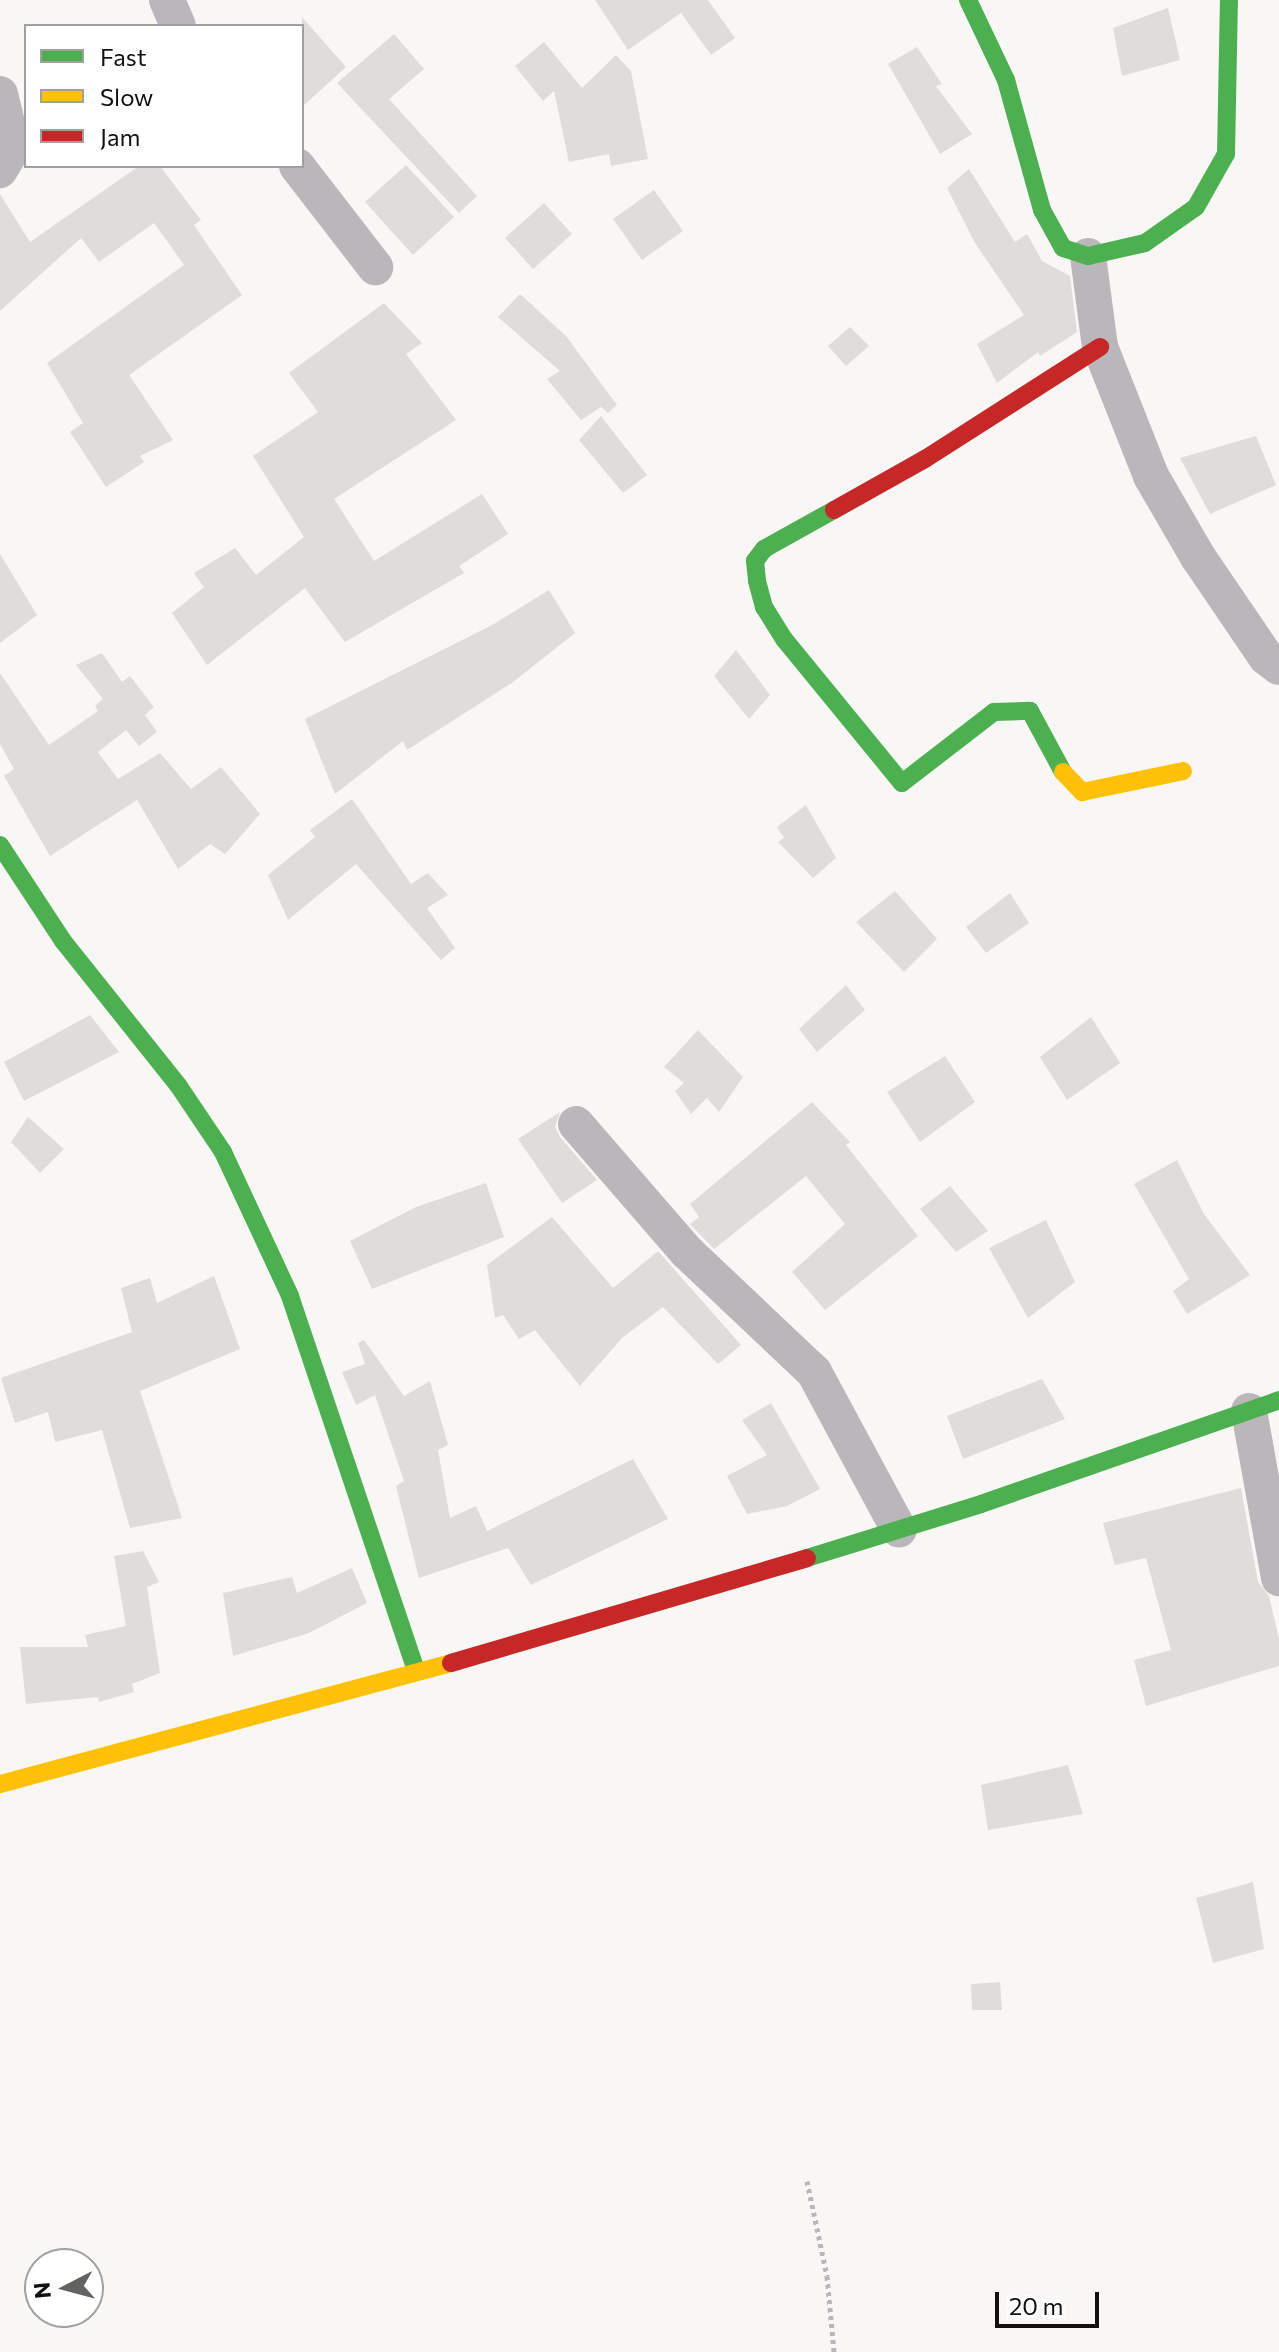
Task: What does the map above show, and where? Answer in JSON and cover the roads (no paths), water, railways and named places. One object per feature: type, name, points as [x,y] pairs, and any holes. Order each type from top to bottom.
[{"type":"street","points":[[167,0],[177,24]]},
{"type":"street","points":[[968,0],[1006,80],[1042,210],[1063,248],[1088,256],[1145,243],[1196,207],[1226,154],[1229,0]]},
{"type":"street","points":[[0,94],[19,127],[13,148],[0,170]]},
{"type":"street","points":[[299,168],[375,267]]},
{"type":"street","points":[[1088,256],[1100,347],[1151,476],[1198,557],[1266,657],[1279,667]]},
{"type":"street","points":[[1100,347],[925,459],[764,549],[755,561],[757,581],[764,607],[784,639],[902,783],[994,712],[1030,711],[1061,769],[1082,792],[1183,771]]},
{"type":"street","points":[[0,845],[63,941],[178,1085],[223,1152],[290,1296],[416,1671]]},
{"type":"street","points":[[576,1124],[687,1252],[814,1372],[899,1530]]},
{"type":"street","points":[[0,1784],[549,1637],[899,1530],[1264,1406],[1279,1578]]}]
